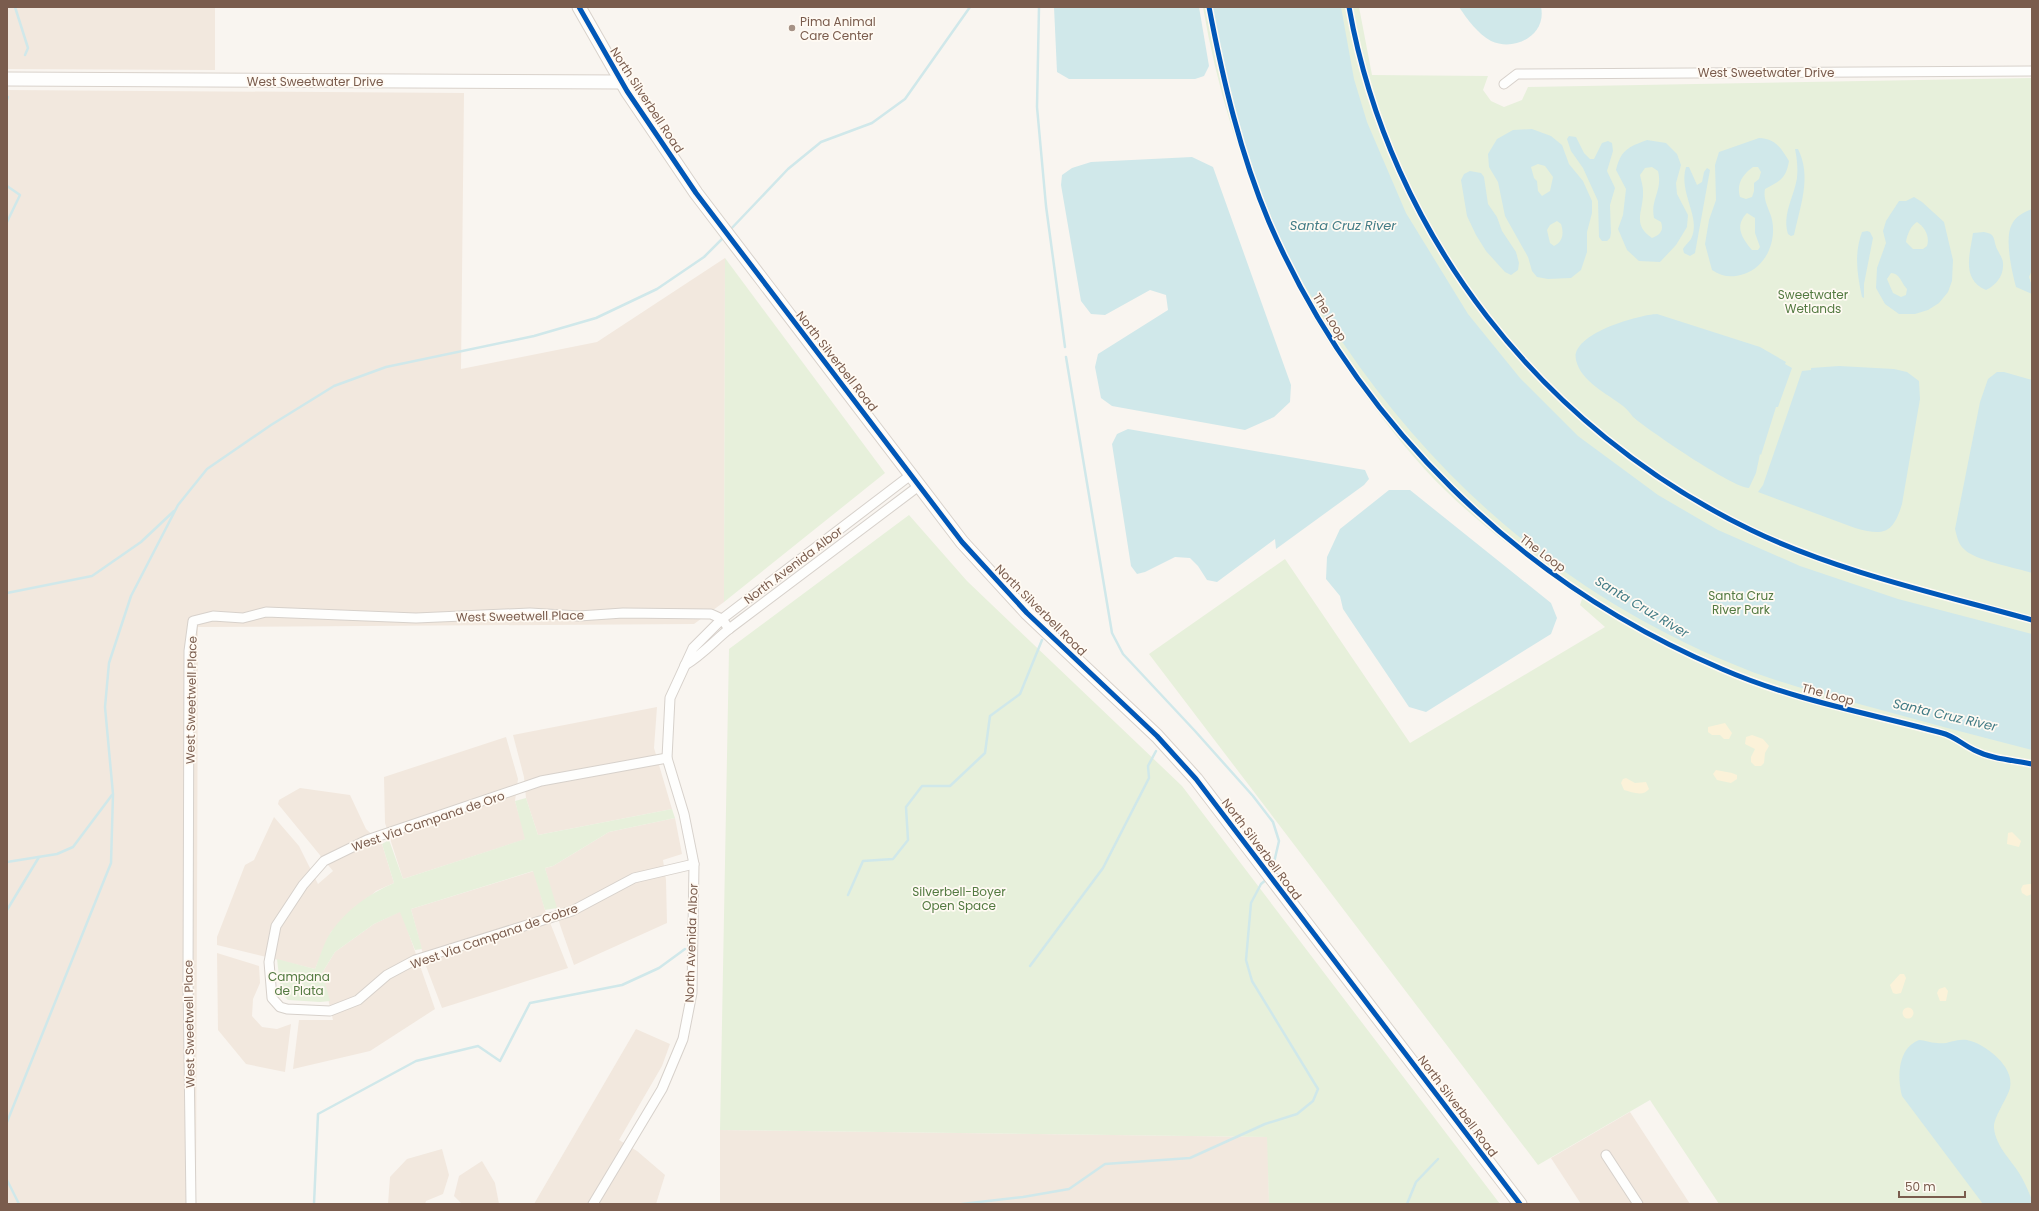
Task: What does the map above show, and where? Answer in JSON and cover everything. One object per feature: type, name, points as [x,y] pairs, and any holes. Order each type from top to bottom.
[{"type":"main road","name":"North Silverbell Road","points":[[579,7],[622,82],[696,193],[768,289],[912,474],[962,542],[994,579],[1027,613],[1157,736],[1196,780],[1520,1204]]},
{"type":"main road","name":"West Sweetwater Drive","points":[[7,79],[622,82]]},
{"type":"street","name":"West Sweetwater Drive","points":[[1504,84],[1517,74],[2032,71]]},
{"type":"street","name":"North Avenida Albor","points":[[593,1204],[662,1089],[683,1039],[692,993],[694,864],[684,814],[667,758],[670,698],[693,648],[722,619],[912,474]]},
{"type":"street","name":"North Avenida Albor","points":[[686,665],[700,656],[712,642],[920,485]]},
{"type":"street","points":[[769,583],[777,593]]},
{"type":"street","name":"West Sweetwell Place","points":[[192,1204],[188,982],[189,651],[193,621],[213,616],[243,618],[266,612],[416,618],[530,613],[579,616],[623,613],[711,614],[722,619]]},
{"type":"street","points":[[722,619],[729,629]]},
{"type":"street","name":"West Via Campana de Oro","points":[[276,1004],[272,998],[269,962],[276,926],[303,885],[324,861],[367,840],[541,781],[667,758]]},
{"type":"street","name":"West Via Campana de Cobre","points":[[276,1004],[286,1009],[330,1011],[358,1000],[387,975],[415,960],[572,911],[634,878],[694,864]]},
{"type":"street","points":[[1606,1155],[1638,1204]]},
{"type":"shaded area","points":[[7,7],[215,7],[215,70],[7,69]]},
{"type":"shaded area","points":[[7,90],[464,93],[461,369],[597,342],[725,258],[724,602],[694,624],[198,627],[196,1204],[7,1204]]},
{"type":"shaded area","points":[[657,707],[654,748],[672,809],[538,835],[526,798],[524,777],[513,735]]},
{"type":"shaded area","points":[[506,737],[518,779],[515,801],[526,839],[403,879],[385,823],[384,777]]},
{"type":"shaded area","name":"Campana de Plata","points":[[300,788],[350,795],[366,829],[382,844],[394,883],[376,891],[331,932],[315,969],[217,945],[217,937],[245,865],[254,860],[274,817],[299,846],[318,884],[333,871],[278,804],[279,800]]},
{"type":"shaded area","points":[[675,818],[682,854],[663,860],[666,880],[667,923],[574,965],[560,925],[545,868],[553,866],[609,832]]},
{"type":"shaded area","points":[[534,871],[545,910],[568,968],[442,1008],[426,966],[411,909]]},
{"type":"shaded area","name":"Campana de Plata","points":[[401,911],[435,1009],[370,1051],[293,1069],[299,1020],[333,1020],[322,973],[335,952],[374,924]]},
{"type":"shaded area","name":"Campana de Plata","points":[[217,953],[259,966],[260,983],[253,999],[252,1016],[262,1027],[277,1029],[291,1024],[285,1072],[246,1064],[218,1030]]},
{"type":"shaded area","points":[[636,1029],[670,1044],[662,1066],[619,1140],[637,1151],[665,1175],[656,1204],[534,1204]]},
{"type":"shaded area","points":[[1630,1112],[1690,1204],[1581,1204],[1551,1158]]},
{"type":"shaded area","points":[[720,1130],[1268,1137],[1269,1204],[720,1204]]},
{"type":"shaded area","points":[[442,1149],[449,1175],[443,1194],[426,1201],[425,1204],[388,1204],[390,1177],[407,1159]]},
{"type":"shaded area","points":[[482,1161],[495,1183],[499,1204],[462,1204],[454,1196],[459,1176]]},
{"type":"green space","points":[[1203,7],[1359,7],[1372,75],[1488,76],[1483,90],[1491,101],[1504,107],[1522,100],[1528,87],[2032,78],[2032,1204],[1719,1204],[1650,1100],[1538,1165],[1149,654],[1285,559],[1410,743],[1605,627],[1580,605],[1582,599],[1494,534],[1435,480],[1386,423],[1332,348],[1301,295],[1284,261],[1254,191],[1229,119],[1210,45]]},
{"type":"green space","points":[[725,258],[885,473],[724,602]]},
{"type":"green space","name":"Silverbell-Boyer Open Space","points":[[909,515],[967,581],[1182,786],[1500,1204],[1269,1204],[1267,1137],[720,1130],[729,649]]},
{"type":"green space","name":"Campana de Plata","points":[[526,798],[538,835],[672,809],[675,818],[609,832],[553,866],[545,868],[557,908],[545,910],[533,871],[411,909],[422,949],[415,950],[400,912],[374,924],[335,952],[322,973],[330,1001],[320,1002],[288,1000],[281,993],[277,959],[315,969],[324,945],[337,924],[344,916],[367,897],[394,883],[382,844],[389,840],[403,879],[525,839],[515,801]]},
{"type":"sand","points":[[1725,723],[1732,733],[1729,739],[1724,739],[1720,735],[1712,735],[1708,732],[1708,727]]},
{"type":"sand","points":[[1752,735],[1763,739],[1769,746],[1765,753],[1764,763],[1761,766],[1755,766],[1751,762],[1751,757],[1755,749],[1745,744],[1746,737]]},
{"type":"sand","points":[[1716,770],[1737,775],[1737,779],[1731,783],[1717,780],[1713,774]]},
{"type":"sand","points":[[1626,778],[1635,783],[1646,782],[1649,789],[1644,793],[1634,793],[1624,790],[1621,783],[1623,779]]},
{"type":"sand","points":[[2012,832],[2021,841],[2019,847],[2007,844],[2008,833]]},
{"type":"sand","points":[[2032,884],[2032,894],[2027,896],[2022,893],[2021,889],[2023,885]]},
{"type":"sand","points":[[1900,974],[1904,974],[1906,978],[1901,993],[1896,994],[1893,993],[1890,985]]},
{"type":"sand","points":[[1945,987],[1948,991],[1946,1001],[1940,1001],[1937,993],[1939,989]]},
{"type":"sand","points":[[1906,1008],[1910,1008],[1912,1009],[1912,1017],[1906,1018],[1903,1015],[1903,1011]]},
{"type":"water","points":[[1054,7],[1199,7],[1209,66],[1204,76],[1195,79],[1069,79],[1057,72]]},
{"type":"water","name":"Santa Cruz River","points":[[1212,7],[1341,7],[1354,79],[1367,122],[1406,213],[1468,314],[1520,378],[1578,436],[1658,495],[1718,530],[1800,566],[1898,599],[2032,634],[2032,750],[1787,684],[1745,669],[1684,642],[1626,611],[1571,576],[1519,537],[1470,494],[1425,447],[1382,397],[1328,321],[1292,264],[1261,193],[1241,132],[1225,70]]},
{"type":"water","points":[[1459,7],[1541,7],[1542,17],[1539,26],[1527,39],[1510,44],[1500,44],[1486,38],[1477,30]]},
{"type":"water","points":[[1532,129],[1551,136],[1562,145],[1569,164],[1583,181],[1592,201],[1592,213],[1587,232],[1587,252],[1581,270],[1571,278],[1548,279],[1537,277],[1532,271],[1528,257],[1505,216],[1498,182],[1489,167],[1488,154],[1497,139],[1513,130]],"holes":[[[1538,164],[1545,166],[1553,177],[1550,191],[1542,196],[1538,191],[1537,181],[1534,178],[1531,167]],[[1557,221],[1561,224],[1562,237],[1561,240],[1554,246],[1550,243],[1547,230],[1550,225]]]},
{"type":"water","points":[[1569,136],[1576,137],[1584,153],[1590,159],[1594,159],[1602,143],[1608,141],[1612,143],[1613,151],[1607,171],[1615,188],[1610,205],[1611,233],[1610,238],[1607,241],[1602,241],[1599,237],[1598,201],[1583,168],[1571,151],[1567,139]]},
{"type":"water","points":[[1759,138],[1774,142],[1789,161],[1788,167],[1782,179],[1765,189],[1765,200],[1773,225],[1772,242],[1769,251],[1759,265],[1744,274],[1735,276],[1723,275],[1712,270],[1705,244],[1709,220],[1716,200],[1715,165],[1719,152]],"holes":[[[1753,167],[1758,167],[1761,172],[1759,179],[1754,183],[1752,197],[1746,199],[1740,197],[1739,188],[1743,176]],[[1747,213],[1755,218],[1755,233],[1760,247],[1758,250],[1752,250],[1745,241],[1741,232],[1741,223]]]},
{"type":"water","points":[[1647,140],[1666,143],[1677,154],[1681,165],[1676,183],[1677,194],[1688,215],[1687,227],[1676,245],[1660,262],[1639,261],[1627,250],[1618,229],[1623,215],[1626,189],[1616,170],[1620,158],[1626,150],[1640,142]],"holes":[[[1652,167],[1658,171],[1659,184],[1653,211],[1654,218],[1661,222],[1662,230],[1657,236],[1652,238],[1642,228],[1640,222],[1643,198],[1640,175],[1645,168]]]},
{"type":"water","points":[[1795,149],[1798,149],[1802,160],[1804,170],[1804,192],[1794,235],[1791,236],[1788,234],[1786,219],[1797,178]]},
{"type":"water","points":[[1192,157],[1213,167],[1291,385],[1290,402],[1274,417],[1245,430],[1112,406],[1101,398],[1095,367],[1098,354],[1168,310],[1166,295],[1150,290],[1105,315],[1091,314],[1081,301],[1061,185],[1062,175],[1072,168],[1091,162]]},
{"type":"water","points":[[1686,167],[1689,167],[1697,185],[1702,182],[1704,172],[1707,168],[1710,170],[1695,253],[1690,256],[1684,253],[1683,249],[1691,239],[1694,231],[1694,223],[1685,186],[1684,177]]},
{"type":"water","points":[[1470,171],[1481,173],[1484,177],[1488,204],[1497,217],[1502,231],[1516,252],[1519,263],[1518,270],[1511,275],[1505,272],[1486,251],[1467,216],[1461,180],[1464,174]]},
{"type":"water","points":[[1914,197],[1922,202],[1944,222],[1953,260],[1952,281],[1948,292],[1939,303],[1928,310],[1915,314],[1899,314],[1885,304],[1876,288],[1877,268],[1886,243],[1883,231],[1886,221],[1899,201],[1906,201]],"holes":[[[1917,222],[1924,229],[1928,239],[1927,246],[1923,249],[1913,249],[1906,242],[1910,230]],[[1891,273],[1894,273],[1907,289],[1906,295],[1901,297],[1893,293],[1887,279]]]},
{"type":"water","points":[[2032,209],[2032,270],[2029,277],[2032,286],[2032,294],[2016,287],[2010,255],[2009,238],[2012,224],[2023,213]]},
{"type":"water","points":[[1862,232],[1870,232],[1873,238],[1864,284],[1864,298],[1862,297],[1859,280],[1857,256],[1859,240]]},
{"type":"water","points":[[1984,232],[1991,234],[1994,238],[2003,263],[1999,280],[1986,290],[1978,285],[1973,279],[1970,273],[1969,265],[1973,233]]},
{"type":"water","points":[[1657,314],[1760,347],[1786,362],[1785,364],[1792,368],[1778,407],[1776,407],[1761,455],[1760,454],[1756,473],[1749,488],[1726,479],[1655,434],[1633,417],[1623,406],[1589,381],[1579,368],[1576,360],[1577,351],[1583,342],[1594,334],[1621,322]]},
{"type":"water","points":[[1839,366],[1894,369],[1907,372],[1919,381],[1920,399],[1902,504],[1895,522],[1891,527],[1880,532],[1855,528],[1758,492],[1763,485],[1802,371],[1811,370],[1811,368]]},
{"type":"water","points":[[1997,372],[2004,372],[2032,380],[2032,573],[1976,557],[1969,553],[1960,545],[1955,529],[1980,402],[1988,379]]},
{"type":"water","points":[[1128,429],[1365,470],[1369,479],[1364,485],[1276,549],[1275,539],[1217,582],[1207,580],[1198,566],[1190,558],[1175,557],[1145,572],[1137,574],[1131,566],[1112,444],[1117,434]]},
{"type":"water","points":[[1389,490],[1410,490],[1551,603],[1557,618],[1551,634],[1426,712],[1409,707],[1343,609],[1340,596],[1326,579],[1327,557],[1340,529]]},
{"type":"water","points":[[1919,1040],[1932,1043],[1944,1043],[1959,1040],[1975,1042],[1990,1051],[2004,1065],[2008,1072],[2010,1088],[1994,1124],[1995,1135],[2001,1148],[2023,1181],[2032,1200],[2032,1204],[1983,1204],[1902,1096],[1900,1088],[1900,1072],[1903,1056],[1912,1044]]},
{"type":"waterway","points":[[15,7],[28,48],[25,55]]},
{"type":"waterway","points":[[729,231],[788,169],[821,142],[872,123],[905,99],[970,7]]},
{"type":"waterway","points":[[1039,7],[1037,107],[1046,206],[1065,347]]},
{"type":"waterway","points":[[7,186],[20,195],[7,222]]},
{"type":"waterway","points":[[7,1122],[111,863],[113,794],[105,707],[109,663],[131,596],[178,505],[207,469],[271,425],[334,386],[386,367],[534,336],[596,318],[657,289],[704,257],[725,236]]},
{"type":"waterway","points":[[1066,357],[1112,633],[1123,654],[1195,731],[1253,796],[1273,822],[1279,841],[1272,871]]},
{"type":"waterway","points":[[7,593],[92,576],[141,542],[174,511]]},
{"type":"waterway","points":[[848,895],[863,861],[893,859],[908,840],[906,807],[922,786],[950,786],[985,753],[990,716],[1020,694],[1042,640]]},
{"type":"waterway","points":[[1030,966],[1103,868],[1149,778],[1148,766],[1156,751]]},
{"type":"waterway","points":[[7,862],[57,854],[73,847],[112,795]]},
{"type":"waterway","points":[[7,910],[39,857]]},
{"type":"waterway","points":[[962,1204],[1023,1197],[1069,1189],[1105,1164],[1190,1158],[1265,1124],[1297,1114],[1313,1101],[1318,1089],[1252,981],[1246,960],[1251,903],[1261,884],[1267,879]]},
{"type":"waterway","points":[[314,1204],[318,1114],[416,1061],[478,1046],[500,1061],[530,1003],[622,985],[659,968],[685,949]]},
{"type":"waterway","points":[[1407,1204],[1416,1182],[1438,1159]]},
{"type":"waterway","points":[[7,1180],[19,1204]]},
{"type":"cycle path","points":[[579,7],[627,91],[696,193],[962,542],[1027,613],[1157,736],[1196,779],[1520,1204]]},
{"type":"cycle path","name":"The Loop","points":[[1209,7],[1226,89],[1249,170],[1269,222],[1305,295],[1348,365],[1397,429],[1452,489],[1513,543],[1578,591],[1648,633],[1722,669],[1749,680],[1803,698],[1946,734],[1981,753],[2002,759],[2032,764]]},
{"type":"cycle path","points":[[1349,7],[1369,91],[1400,171],[1439,246],[1487,316],[1543,381],[1606,438],[1675,488],[1751,530],[1784,545],[1889,581],[2032,620]]},
{"type":"place","name":"Pima Animal Care Center","points":[[792,28]]},
{"type":"park label","name":"Sweetwater Wetlands","points":[[1813,301]]},
{"type":"park label","name":"Santa Cruz River Park","points":[[1741,602]]}]
